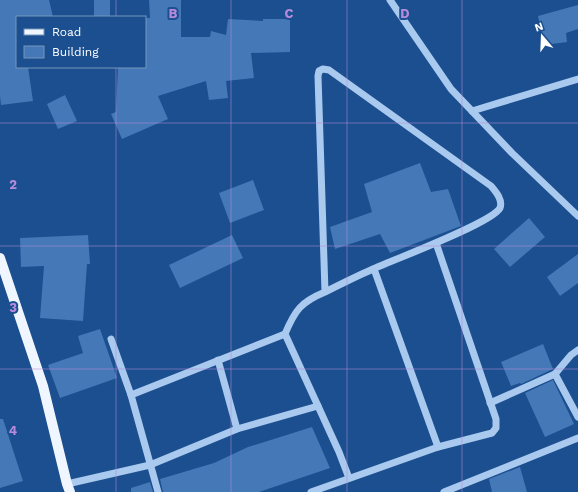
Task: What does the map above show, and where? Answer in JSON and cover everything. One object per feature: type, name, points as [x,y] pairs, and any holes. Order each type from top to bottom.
[{"type":"main road","points":[[0,258],[43,386],[68,488]]},
{"type":"street","points":[[390,0],[450,89],[512,154],[578,216]]},
{"type":"street","points":[[325,292],[318,76],[319,71],[323,69],[328,70],[491,186],[501,202],[499,209],[489,217],[436,243],[374,269],[325,292],[310,299],[298,308],[292,317],[286,334],[339,452],[349,478]]},
{"type":"street","points":[[472,111],[578,79]]},
{"type":"street","points":[[311,492],[438,447],[492,433],[496,428],[497,424],[490,402],[436,243]]},
{"type":"street","points":[[374,269],[438,447]]},
{"type":"street","points":[[131,394],[286,334]]},
{"type":"street","points":[[111,339],[131,394],[158,492]]},
{"type":"street","points":[[490,402],[556,374],[578,350]]},
{"type":"street","points":[[218,360],[237,429]]},
{"type":"street","points":[[556,374],[578,417]]},
{"type":"street","points":[[68,488],[150,465],[237,429],[318,406]]},
{"type":"street","points":[[444,492],[578,438]]},
{"type":"building","points":[[0,0],[49,0],[53,16],[16,16],[16,68],[28,68],[33,101],[1,105]]},
{"type":"building","points":[[94,0],[110,0],[110,16],[94,16]]},
{"type":"building","points":[[149,0],[181,0],[181,37],[210,37],[211,31],[226,35],[228,19],[263,21],[263,19],[290,19],[290,52],[251,53],[254,78],[226,81],[228,98],[209,100],[206,81],[158,96],[168,119],[122,139],[111,114],[116,112],[118,68],[146,68],[146,18],[150,18]]},
{"type":"building","points":[[578,5],[578,29],[566,33],[567,42],[544,45],[538,16]]},
{"type":"building","points":[[65,95],[77,121],[58,129],[47,104]]},
{"type":"building","points":[[420,163],[431,192],[448,189],[461,226],[390,253],[380,234],[335,249],[330,227],[372,212],[364,184]]},
{"type":"building","points":[[253,180],[264,210],[230,223],[219,193]]},
{"type":"building","points":[[529,218],[545,237],[510,267],[494,249]]},
{"type":"building","points":[[88,235],[90,264],[87,264],[83,321],[40,318],[44,266],[21,267],[20,238]]},
{"type":"building","points":[[232,235],[243,258],[180,288],[169,265]]},
{"type":"building","points":[[578,254],[578,283],[560,296],[547,277]]},
{"type":"building","points":[[100,329],[117,378],[60,398],[48,365],[83,353],[78,336]]},
{"type":"building","points":[[543,344],[553,369],[521,384],[511,386],[501,362]]},
{"type":"building","points":[[553,380],[574,424],[545,437],[525,393]]},
{"type":"building","points":[[0,419],[3,419],[23,481],[0,488]]},
{"type":"building","points":[[312,427],[330,468],[259,492],[163,492],[160,479],[214,463],[248,447]]},
{"type":"building","points":[[520,467],[527,492],[492,492],[489,479]]},
{"type":"building","points":[[150,482],[153,492],[131,492],[131,488]]}]
